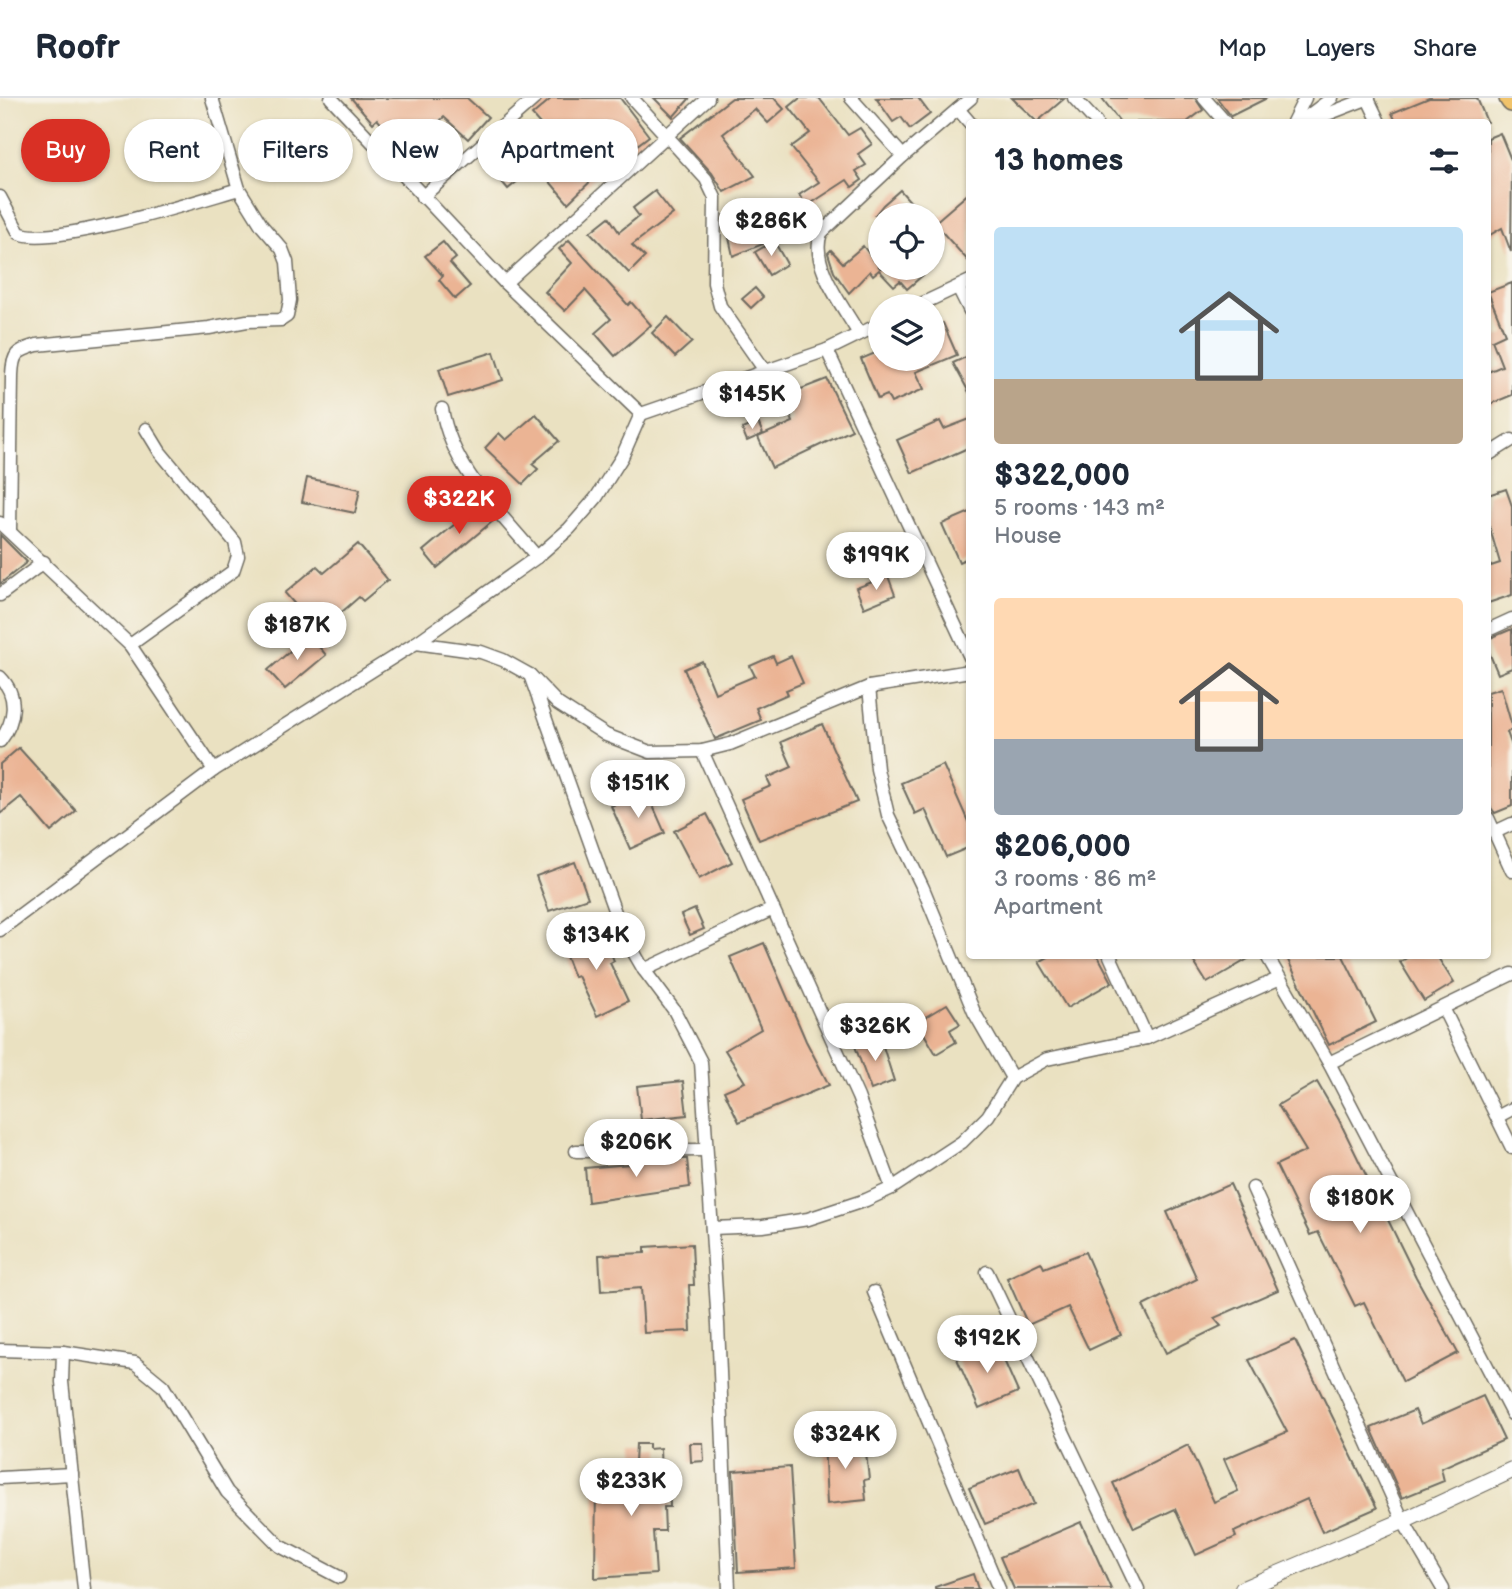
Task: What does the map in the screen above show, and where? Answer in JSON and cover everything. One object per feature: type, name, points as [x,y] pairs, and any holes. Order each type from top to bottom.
[{"type":"street","points":[[212,98],[239,189],[262,226],[282,249],[290,300],[287,316],[281,320],[247,321],[19,350],[13,356],[5,527],[130,645],[214,770]]},
{"type":"street","points":[[331,98],[422,198],[505,283],[641,414]]},
{"type":"street","points":[[422,198],[536,98]]},
{"type":"street","points":[[632,98],[706,179],[715,198],[713,283],[720,306],[766,372]]},
{"type":"street","points":[[505,283],[708,98]]},
{"type":"street","points":[[851,98],[903,156]]},
{"type":"street","points":[[859,334],[823,268],[818,243],[821,233],[903,156],[971,98]]},
{"type":"street","points":[[1074,98],[1093,119]]},
{"type":"street","points":[[1204,98],[1222,119]]},
{"type":"street","points":[[1294,119],[1305,98]]},
{"type":"street","points":[[1303,119],[1332,98]]},
{"type":"street","points":[[1315,119],[1368,98],[1377,119]]},
{"type":"street","points":[[958,109],[967,119]]},
{"type":"street","points":[[0,197],[19,233],[48,236],[134,218],[239,189]]},
{"type":"street","points":[[943,294],[964,284]]},
{"type":"street","points":[[0,930],[214,770],[416,643],[537,557],[569,530],[596,498],[622,457],[641,414],[827,350],[868,330]]},
{"type":"street","points":[[827,350],[966,648]]},
{"type":"street","points":[[442,409],[447,437],[457,458],[537,557]]},
{"type":"street","points":[[130,645],[233,571],[239,556],[235,542],[160,452],[146,429]]},
{"type":"street","points":[[1491,453],[1512,440]]},
{"type":"street","points":[[0,595],[44,562]]},
{"type":"street","points":[[1491,629],[1512,619]]},
{"type":"street","points":[[416,643],[481,652],[530,675],[558,704],[606,735],[650,752],[702,751],[730,744],[869,687],[966,672]]},
{"type":"street","points":[[530,675],[622,932],[644,970],[674,1010],[701,1062],[712,1228],[729,1589]]},
{"type":"street","points":[[0,677],[13,700],[13,720],[0,741]]},
{"type":"street","points":[[869,687],[877,769],[888,815],[923,888],[974,1012],[1012,1078]]},
{"type":"street","points":[[702,751],[858,1097],[892,1188]]},
{"type":"street","points":[[1494,832],[1512,824]]},
{"type":"street","points":[[1491,825],[1512,871]]},
{"type":"street","points":[[644,970],[773,909]]},
{"type":"street","points":[[1111,959],[1147,1038]]},
{"type":"street","points":[[1268,959],[1329,1063],[1512,1414]]},
{"type":"street","points":[[1329,1063],[1444,1010],[1512,974]]},
{"type":"street","points":[[712,1228],[763,1226],[808,1219],[892,1188],[962,1142],[988,1116],[1012,1078],[1046,1059],[1147,1038],[1278,979]]},
{"type":"street","points":[[1444,1010],[1512,1149]]},
{"type":"street","points":[[1497,1117],[1512,1109]]},
{"type":"street","points":[[576,1151],[706,1150]]},
{"type":"street","points":[[1253,1188],[1403,1521],[1443,1589]]},
{"type":"street","points":[[987,1272],[1138,1589]]},
{"type":"street","points":[[874,1292],[999,1589]]},
{"type":"street","points":[[0,1350],[63,1352],[135,1363],[163,1386],[227,1492],[280,1546],[339,1577]]},
{"type":"street","points":[[63,1352],[62,1382],[84,1589]]},
{"type":"street","points":[[1243,1589],[1403,1521],[1512,1470]]},
{"type":"street","points":[[0,1478],[72,1474]]},
{"type":"building","points":[[351,98],[467,98],[488,117],[477,119],[477,129],[468,139],[463,134],[463,119],[369,119]]},
{"type":"building","points":[[552,98],[620,98],[636,119],[536,119],[532,115]]},
{"type":"building","points":[[654,98],[690,98],[673,117]]},
{"type":"building","points":[[732,98],[774,98],[784,109],[768,123],[755,109],[723,134],[755,176],[724,192],[712,173],[680,138]]},
{"type":"building","points":[[800,98],[819,98],[848,135],[860,128],[872,144],[858,154],[866,165],[856,171],[862,180],[852,187],[847,180],[807,206],[799,195],[819,182],[791,147],[810,133],[789,107]]},
{"type":"building","points":[[876,98],[918,98],[930,114],[910,129],[901,117],[893,122]]},
{"type":"building","points":[[1012,98],[1065,98],[1040,119],[1034,119]]},
{"type":"building","points":[[1102,98],[1195,98],[1203,110],[1191,119],[1118,119]]},
{"type":"building","points":[[1217,98],[1267,98],[1231,116]]},
{"type":"building","points":[[1429,98],[1477,98],[1486,119],[1395,119],[1392,113]]},
{"type":"building","points":[[638,122],[649,136],[638,144]]},
{"type":"building","points":[[1500,133],[1512,162],[1511,252],[1502,228],[1491,234],[1491,137]]},
{"type":"building","points":[[502,182],[517,182],[508,189]]},
{"type":"building","points":[[550,182],[590,182],[568,203]]},
{"type":"building","points":[[900,190],[911,203],[885,203]]},
{"type":"building","points":[[655,191],[673,214],[632,245],[645,257],[629,273],[590,232],[609,217],[619,232],[639,216],[633,208]]},
{"type":"building","points":[[966,195],[966,259],[945,235],[945,214]]},
{"type":"building","points":[[735,212],[739,237],[757,230],[763,244],[733,256],[724,215]]},
{"type":"building","points":[[569,240],[628,305],[631,302],[651,325],[615,356],[595,333],[611,319],[585,290],[565,311],[545,292],[572,263],[559,249]]},
{"type":"building","points":[[774,241],[787,264],[769,275],[755,252]]},
{"type":"building","points":[[443,242],[456,258],[450,263],[470,286],[455,299],[439,280],[443,276],[425,256]]},
{"type":"building","points":[[863,246],[868,252],[868,273],[849,293],[834,272],[828,253],[831,250],[843,263]]},
{"type":"building","points":[[888,280],[917,280],[907,289],[900,281],[894,286]]},
{"type":"building","points":[[1512,283],[1512,395],[1491,404],[1491,371],[1502,366],[1492,340],[1505,334],[1491,299],[1491,291]]},
{"type":"building","points":[[755,288],[763,297],[751,308],[742,299]]},
{"type":"building","points":[[668,317],[692,342],[675,357],[652,333]]},
{"type":"building","points":[[945,328],[957,355],[945,360]]},
{"type":"building","points":[[494,352],[503,380],[448,397],[439,369]]},
{"type":"building","points":[[868,356],[868,371],[918,371],[916,372],[924,389],[891,403],[887,395],[878,399],[861,359]]},
{"type":"building","points":[[966,357],[966,387],[953,363]]},
{"type":"building","points":[[827,379],[852,430],[772,468],[758,437],[793,422],[783,396]]},
{"type":"building","points":[[536,414],[559,441],[532,464],[538,469],[523,484],[485,448],[499,433],[506,440]]},
{"type":"building","points":[[940,421],[944,429],[966,421],[966,449],[912,473],[897,440]]},
{"type":"building","points":[[758,422],[763,434],[747,441],[742,429]]},
{"type":"building","points":[[307,478],[360,489],[355,513],[302,502]]},
{"type":"building","points":[[1506,489],[1512,506],[1512,595],[1491,602],[1491,566],[1500,563],[1491,532],[1491,494]]},
{"type":"building","points":[[480,503],[494,520],[437,568],[423,551]]},
{"type":"building","points":[[966,514],[966,559],[959,562],[942,524]]},
{"type":"building","points":[[0,535],[27,562],[0,584]]},
{"type":"building","points":[[358,544],[388,580],[363,601],[359,597],[319,632],[285,593],[317,566],[324,573]]},
{"type":"building","points":[[888,576],[895,595],[864,608],[856,588]]},
{"type":"building","points":[[1512,629],[1512,668],[1498,674],[1491,657],[1491,638]]},
{"type":"building","points":[[309,635],[326,655],[285,689],[268,670]]},
{"type":"building","points":[[773,656],[776,663],[791,656],[803,683],[786,690],[788,694],[756,708],[761,720],[715,739],[684,669],[702,661],[715,693],[755,676],[750,666]]},
{"type":"building","points":[[1501,688],[1512,726],[1512,730],[1507,732],[1512,746],[1512,806],[1495,813],[1491,808],[1491,691]]},
{"type":"building","points":[[822,724],[857,802],[759,840],[741,799],[771,786],[767,778],[792,767],[781,742]]},
{"type":"building","points":[[19,748],[76,811],[51,832],[21,797],[0,814],[0,764]]},
{"type":"building","points":[[943,765],[966,817],[966,849],[946,857],[925,809],[915,814],[901,783]]},
{"type":"building","points":[[646,790],[665,833],[630,849],[611,806]]},
{"type":"building","points":[[707,814],[732,862],[699,879],[674,831]]},
{"type":"building","points":[[575,862],[588,898],[549,911],[536,876]]},
{"type":"building","points":[[695,909],[704,929],[690,935],[681,915]]},
{"type":"building","points":[[602,930],[614,961],[610,963],[628,1001],[597,1016],[578,976],[574,977],[562,946]]},
{"type":"building","points":[[764,943],[806,1041],[829,1085],[739,1122],[724,1091],[745,1082],[725,1050],[761,1029],[730,957]]},
{"type":"building","points":[[1044,959],[1100,959],[1112,982],[1067,1008],[1039,962]]},
{"type":"building","points":[[1192,959],[1248,959],[1207,983]]},
{"type":"building","points":[[1287,959],[1344,959],[1376,1022],[1329,1045]]},
{"type":"building","points":[[1405,959],[1439,959],[1454,983],[1424,1001],[1400,962]]},
{"type":"building","points":[[947,1004],[960,1024],[950,1030],[956,1042],[936,1054],[917,1022]]},
{"type":"building","points":[[880,1037],[894,1081],[871,1090],[855,1046]]},
{"type":"building","points":[[683,1081],[687,1115],[641,1120],[637,1086]]},
{"type":"building","points":[[1317,1082],[1339,1120],[1416,1277],[1458,1353],[1403,1382],[1364,1302],[1355,1306],[1318,1232],[1310,1235],[1276,1165],[1306,1151],[1278,1105]]},
{"type":"building","points":[[639,1159],[687,1159],[690,1187],[588,1202],[585,1168],[640,1163]]},
{"type":"building","points":[[1230,1184],[1278,1290],[1214,1318],[1221,1326],[1166,1353],[1143,1306],[1197,1279],[1167,1212]]},
{"type":"building","points":[[692,1244],[694,1285],[689,1285],[691,1331],[644,1333],[641,1288],[601,1291],[599,1255],[645,1253],[645,1247]]},
{"type":"building","points":[[1085,1252],[1121,1335],[1089,1350],[1068,1307],[1028,1325],[1007,1278],[1041,1262],[1044,1268]]},
{"type":"building","points":[[1295,1340],[1377,1508],[1322,1532],[1307,1499],[1234,1532],[1236,1537],[1196,1555],[1175,1509],[1134,1528],[1113,1483],[1188,1445],[1214,1502],[1238,1491],[1224,1459],[1287,1432],[1249,1360]]},
{"type":"building","points":[[996,1342],[1018,1392],[979,1409],[957,1359]]},
{"type":"building","points":[[1483,1396],[1504,1440],[1441,1468],[1444,1481],[1402,1498],[1371,1428],[1415,1410],[1421,1424]]},
{"type":"building","points":[[859,1437],[861,1454],[866,1453],[869,1479],[864,1480],[866,1500],[827,1504],[824,1440]]},
{"type":"building","points":[[690,1443],[703,1443],[704,1461],[691,1462]]},
{"type":"building","points":[[636,1444],[649,1444],[649,1449],[660,1448],[661,1476],[669,1475],[670,1507],[664,1507],[665,1531],[653,1531],[656,1574],[595,1578],[596,1481],[634,1480]]},
{"type":"building","points":[[790,1467],[796,1568],[738,1572],[733,1471]]},
{"type":"building","points":[[1019,1468],[1034,1504],[985,1524],[969,1488]]},
{"type":"building","points":[[1081,1522],[1111,1589],[1014,1589],[1000,1557]]},
{"type":"building","points":[[973,1574],[978,1589],[935,1589],[935,1587]]}]
